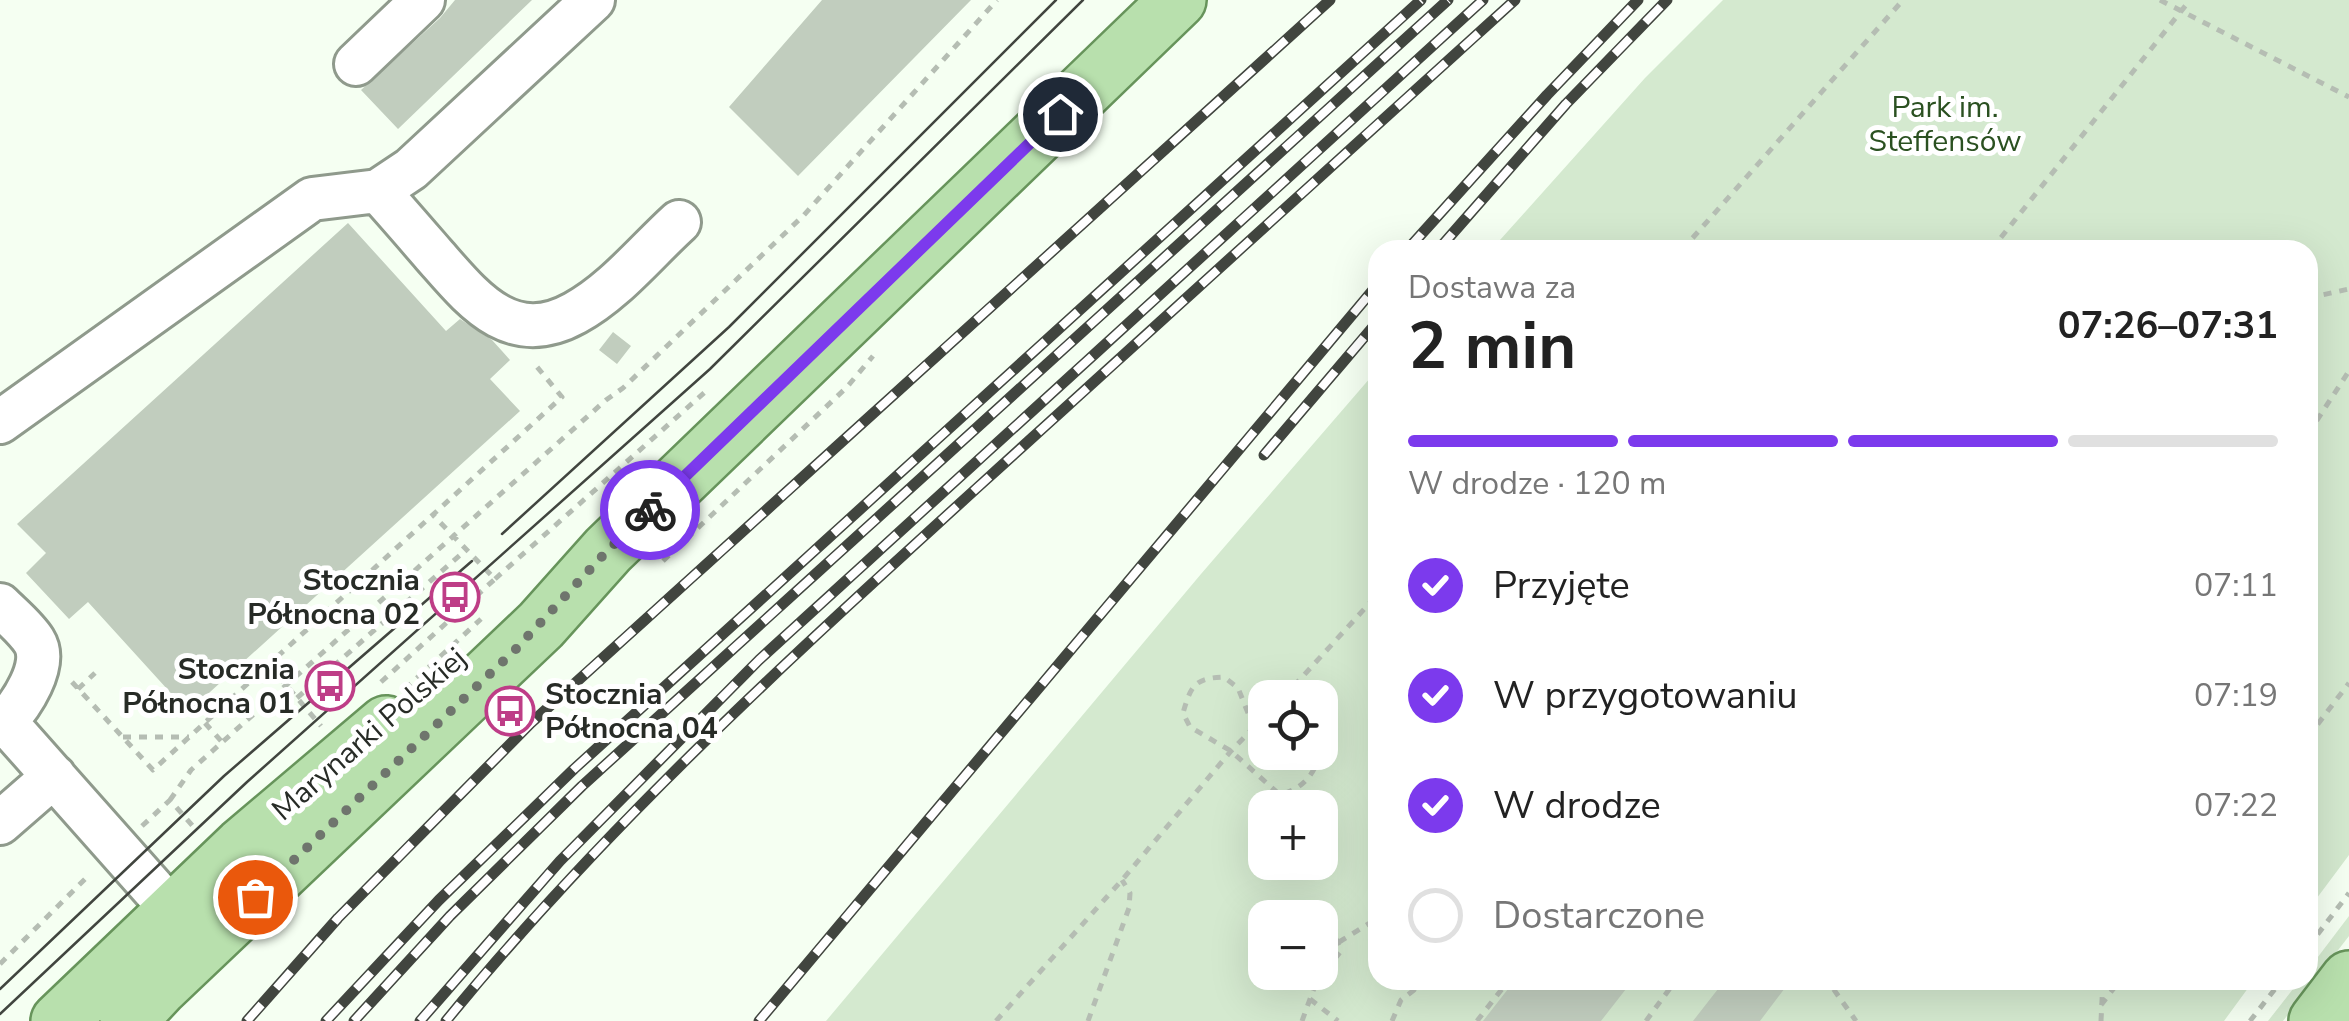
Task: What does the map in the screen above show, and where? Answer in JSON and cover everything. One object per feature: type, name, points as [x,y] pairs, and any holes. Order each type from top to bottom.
[{"type":"main road","name":"Marynarki Polskiej","points":[[128,1021],[188,928],[288,805],[344,763],[497,621],[562,572],[608,550],[1178,0]]},
{"type":"main road","name":"Marynarki Polskiej","points":[[59,1021],[188,928]]},
{"type":"main road","points":[[2317,1021],[2349,979]]},
{"type":"lane","points":[[356,64],[423,0]]},
{"type":"lane","points":[[0,422],[312,199],[378,191],[411,169],[593,0]]},
{"type":"lane","points":[[378,191],[480,307],[520,324],[572,315],[604,292],[679,222]]},
{"type":"lane","points":[[0,605],[35,642],[38,651],[32,683],[19,708],[3,719],[188,928]]},
{"type":"lane","points":[[0,823],[54,776]]},
{"type":"path","points":[[170,800],[191,770],[623,388],[804,216],[997,0]]},
{"type":"path","points":[[1691,240],[1903,0]]},
{"type":"path","points":[[2160,0],[2349,97]]},
{"type":"path","points":[[1999,240],[2190,0]]},
{"type":"path","points":[[2318,296],[2349,289]]},
{"type":"path","points":[[95,673],[76,686],[153,770],[562,397],[533,364]]},
{"type":"path","points":[[2318,419],[2349,372]]},
{"type":"path","points":[[368,694],[710,388]]},
{"type":"path","points":[[434,515],[494,579]]},
{"type":"path","points":[[297,698],[466,549]]},
{"type":"path","points":[[1299,680],[1368,605]]},
{"type":"path","points":[[268,664],[326,732]]},
{"type":"path","points":[[1248,713],[1238,688],[1224,677],[1204,678],[1190,690],[1183,713],[1190,727],[1248,767]]},
{"type":"path","points":[[2318,724],[2349,683]]},
{"type":"path","points":[[205,722],[222,742]]},
{"type":"path","points":[[996,1021],[1248,734]]},
{"type":"path","points":[[123,738],[189,737]]},
{"type":"path","points":[[1252,770],[1280,795],[1295,790],[1314,770]]},
{"type":"path","points":[[1088,1021],[1129,908],[1130,892],[1122,880]]},
{"type":"path","points":[[2318,934],[2349,893]]},
{"type":"path","points":[[1338,957],[1340,942],[1368,924]]},
{"type":"path","points":[[1302,1021],[1313,990]]},
{"type":"path","points":[[1392,1021],[1401,1000],[1414,990]]},
{"type":"path","points":[[1477,1021],[1501,990]]},
{"type":"path","points":[[1646,1021],[1669,990]]},
{"type":"path","points":[[1835,990],[1856,1021]]},
{"type":"path","points":[[2101,1021],[2102,990]]},
{"type":"path","points":[[2100,1006],[2112,990]]},
{"type":"path","points":[[2250,1021],[2274,990]]},
{"type":"path","points":[[1310,999],[1338,1021]]},
{"type":"green space","name":"Park im. Steffensów","points":[[1723,0],[2349,0],[2349,855],[2318,897],[2318,240],[1500,240],[1645,78]]},
{"type":"green space","points":[[1368,380],[1368,990],[2247,990],[2224,1021],[826,1021]]},
{"type":"green space","points":[[2349,916],[2349,936],[2318,976],[2318,957]]},
{"type":"green space","points":[[2292,990],[2307,990],[2283,1021],[2268,1021]]},
{"type":"building","points":[[455,0],[532,0],[398,129],[361,90]]},
{"type":"building","points":[[822,0],[971,0],[798,176],[729,107]]},
{"type":"building","points":[[348,223],[446,331],[460,319],[492,340],[510,360],[490,379],[520,411],[188,712],[88,602],[69,619],[26,573],[46,553],[17,524]]},
{"type":"building","points":[[613,332],[631,346],[617,364],[599,350]]},
{"type":"building","points":[[1507,990],[1625,990],[1601,1021],[1483,1021]]},
{"type":"building","points":[[1717,990],[1783,990],[1760,1021],[1693,1021]]},
{"type":"tram line","points":[[502,534],[729,327],[1056,0]]},
{"type":"tram line","points":[[0,1014],[247,782],[710,369],[1083,0]]},
{"type":"tram line","points":[[0,989],[224,776],[472,561]]},
{"type":"railway","points":[[247,1021],[338,918],[531,723],[1330,0]]},
{"type":"railway","points":[[326,1021],[439,900],[574,769],[1421,0]]},
{"type":"railway","points":[[354,1021],[450,916],[582,786],[1448,0]]},
{"type":"railway","points":[[420,1021],[560,861],[759,660],[1483,0]]},
{"type":"railway","points":[[446,1021],[570,879],[770,679],[1515,0]]},
{"type":"railway","points":[[1416,240],[1638,0]]},
{"type":"railway","points":[[1447,240],[1566,104],[1667,0]]},
{"type":"railway","points":[[759,1021],[1368,296]]},
{"type":"railway","points":[[1264,455],[1368,333]]},
{"type":"way so far","points":[[255,897],[515,650],[650,510]]},
{"type":"place","name":"Stocznia Północna 02","points":[[455,597]]},
{"type":"place","name":"Stocznia Północna 01","points":[[330,686]]},
{"type":"place","name":"Stocznia Północna 04","points":[[510,711]]},
{"type":"route","points":[[650,510],[1060,114]]}]
